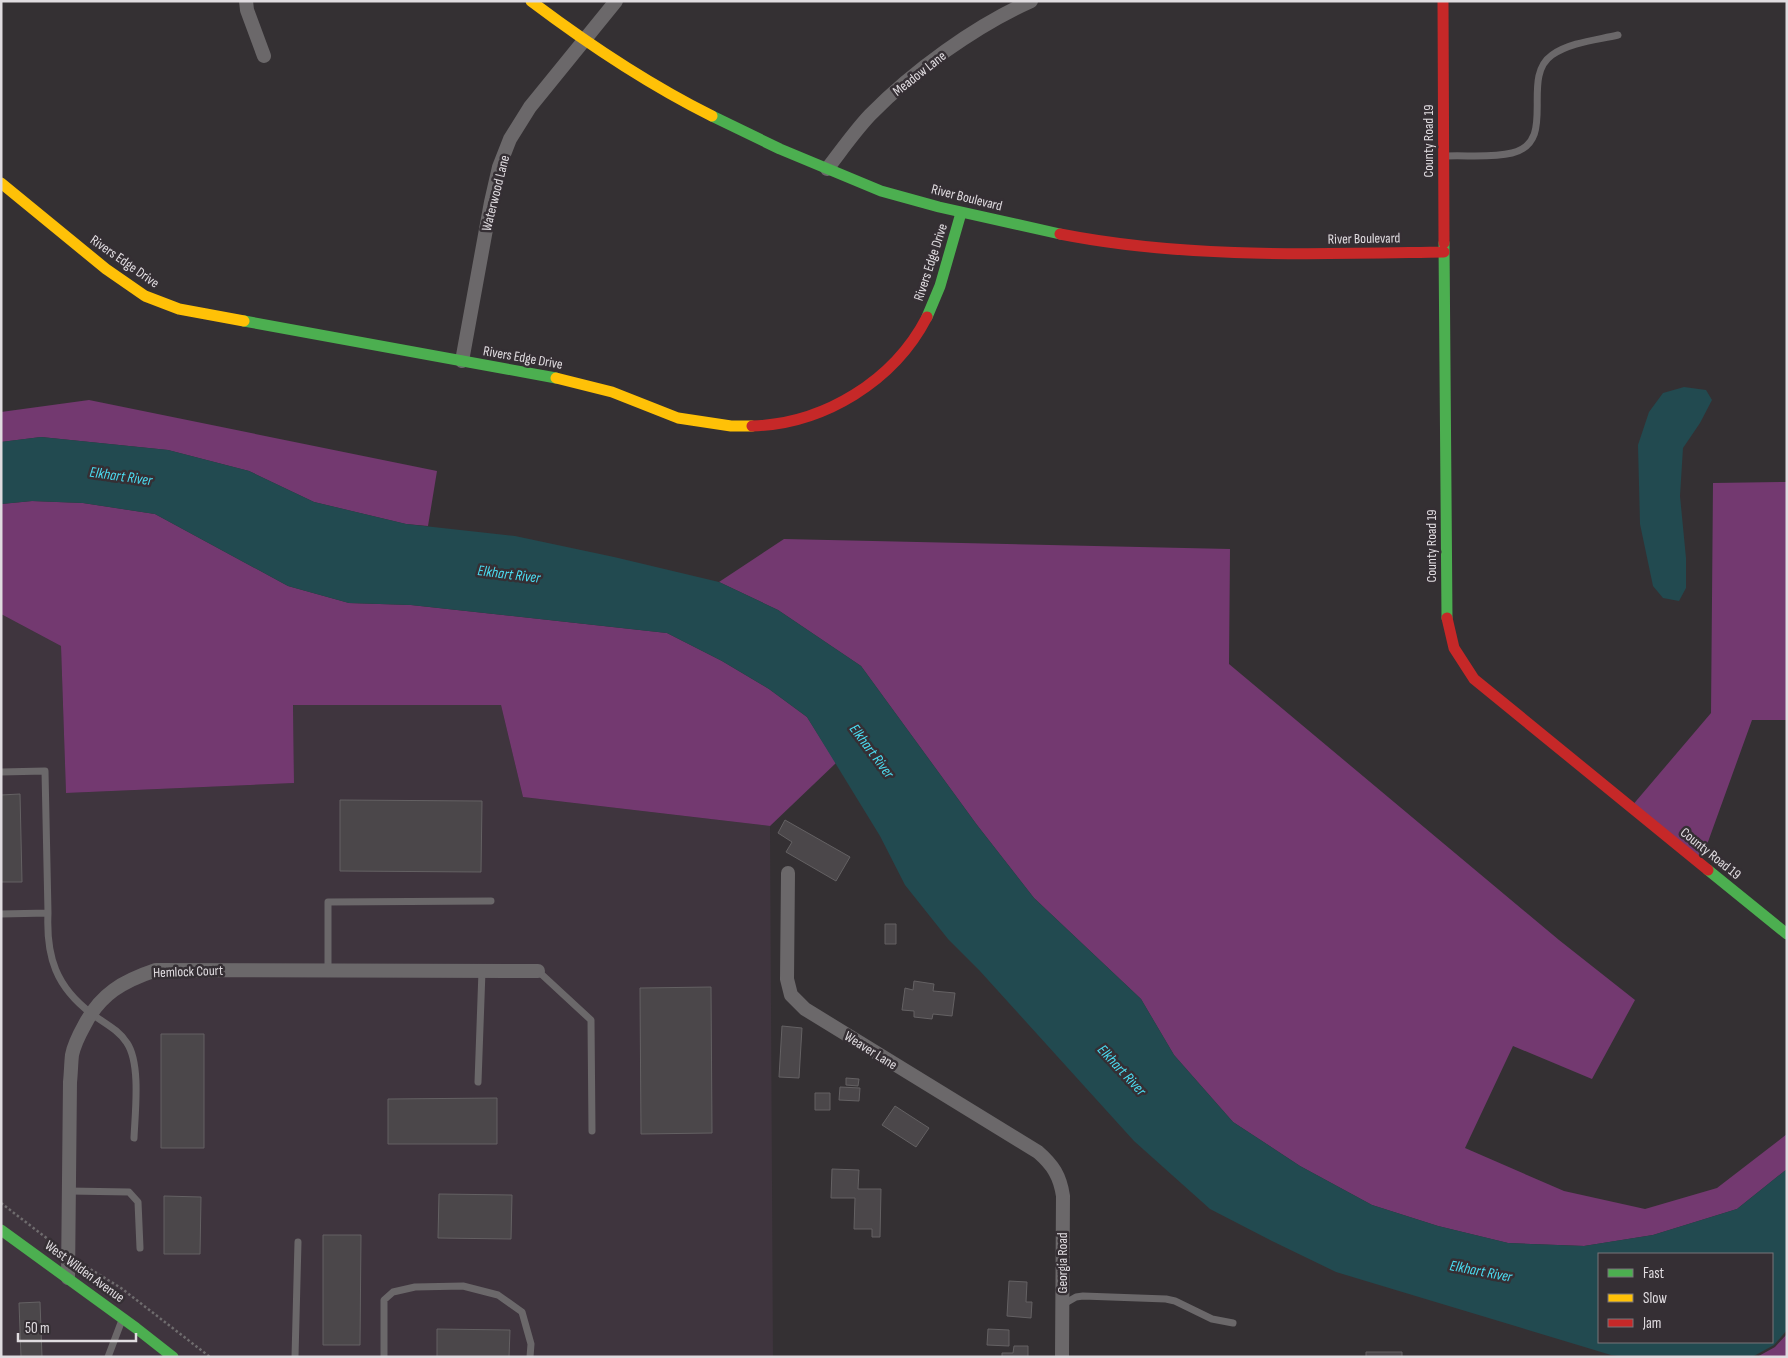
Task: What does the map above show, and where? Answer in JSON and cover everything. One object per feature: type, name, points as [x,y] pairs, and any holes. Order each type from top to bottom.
[{"type":"street","points":[[246,1],[246,10],[264,56]]},
{"type":"street","name":"River Boulevard","points":[[531,1],[584,41],[653,85],[712,118],[758,140],[881,191],[961,212],[1065,235],[1114,243],[1226,252],[1289,254],[1444,252]]},
{"type":"street","name":"Waterwood Lane","points":[[462,361],[490,202],[499,167],[510,138],[530,107],[616,1]]},
{"type":"street","name":"Meadow Lane","points":[[827,169],[869,117],[898,88],[930,63],[975,33],[1031,1]]},
{"type":"street","name":"County Road 19","points":[[1443,1],[1446,591],[1449,633],[1454,650],[1463,666],[1474,679],[1787,934]]},
{"type":"street","name":"Rivers Edge Drive","points":[[1,183],[106,269],[145,296],[179,309],[581,383],[617,393],[668,415],[702,423],[746,426],[770,425],[801,418],[832,406],[860,391],[882,375],[902,356],[921,328],[936,298],[961,212]]},
{"type":"street","name":"Weaver Lane","points":[[788,873],[787,979],[791,996],[805,1009],[1038,1152],[1055,1171]]},
{"type":"street","name":"Hemlock Court","points":[[68,1278],[72,1053],[91,1013],[100,1001],[115,988],[132,978],[156,970],[538,971]]},
{"type":"street","name":"Georgia Road","points":[[1055,1171],[1061,1183],[1063,1196],[1062,1357]]},
{"type":"street","name":"West Wilden Avenue","points":[[1,1230],[123,1318],[173,1357]]},
{"type":"lane","points":[[1444,156],[1512,153],[1522,149],[1532,140],[1536,129],[1538,80],[1542,67],[1551,55],[1583,42],[1618,35]]},
{"type":"lane","points":[[1,772],[45,771],[47,928],[53,965],[66,989],[91,1013],[112,1027],[127,1043],[135,1065],[134,1138]]},
{"type":"lane","points":[[328,971],[328,902],[490,902]]},
{"type":"lane","points":[[1,914],[48,913]]},
{"type":"lane","points":[[478,1082],[482,971]]},
{"type":"lane","points":[[538,971],[591,1020],[592,1131]]},
{"type":"lane","points":[[69,1191],[129,1192],[138,1202],[140,1248]]},
{"type":"lane","points":[[295,1357],[298,1242]]},
{"type":"lane","points":[[384,1357],[384,1300],[393,1292],[415,1287],[463,1286],[498,1295],[522,1312],[531,1344],[530,1357]]},
{"type":"lane","points":[[1062,1305],[1076,1297],[1084,1296],[1166,1299],[1176,1301],[1212,1319],[1233,1323]]},
{"type":"lane","points":[[108,1357],[123,1318]]},
{"type":"path","points":[[1,1203],[68,1254],[121,1288],[210,1357]]},
{"type":"shaded area","points":[[89,400],[437,471],[428,526],[406,524],[314,502],[249,471],[168,450],[41,437],[1,442],[1,412]]},
{"type":"shaded area","points":[[1787,482],[1787,720],[1752,720],[1700,864],[1631,807],[1711,713],[1713,483]]},
{"type":"shaded area","points":[[32,501],[83,503],[155,514],[288,586],[349,603],[411,605],[667,633],[722,661],[769,689],[807,717],[836,763],[770,826],[523,797],[501,705],[293,705],[294,783],[66,793],[61,646],[1,614],[1,504]]},
{"type":"shaded area","points":[[784,539],[1230,549],[1229,664],[1559,940],[1635,1000],[1592,1079],[1513,1046],[1465,1148],[1564,1191],[1645,1209],[1717,1188],[1787,1134],[1787,1169],[1737,1209],[1653,1235],[1584,1246],[1508,1243],[1438,1226],[1372,1205],[1300,1166],[1233,1122],[1174,1055],[1141,999],[1034,898],[977,825],[861,666],[778,610],[719,582]]},
{"type":"shaded area","points":[[1,614],[61,646],[66,793],[294,783],[293,705],[501,705],[523,797],[770,826],[773,1357],[1,1357]]},
{"type":"shaded area","points":[[1787,1334],[1787,1357],[1757,1357],[1775,1347]]},
{"type":"water","points":[[1684,387],[1706,390],[1712,400],[1700,423],[1683,448],[1680,496],[1686,558],[1686,588],[1679,601],[1663,598],[1653,586],[1640,524],[1638,445],[1649,412],[1663,393]]},
{"type":"water","name":"Elkhart River","points":[[41,437],[168,450],[249,471],[314,502],[406,524],[515,536],[719,582],[778,610],[861,666],[977,825],[1034,898],[1141,999],[1174,1055],[1233,1122],[1300,1166],[1372,1205],[1438,1226],[1508,1243],[1584,1246],[1653,1235],[1737,1209],[1787,1169],[1787,1330],[1774,1345],[1752,1357],[1626,1357],[1611,1355],[1336,1272],[1210,1209],[1134,1141],[979,970],[948,939],[905,885],[880,836],[807,717],[769,689],[722,661],[667,633],[411,605],[349,603],[288,586],[155,514],[83,503],[32,501],[1,504],[1,442]]},
{"type":"building","points":[[20,794],[22,882],[1,882],[1,795]]},
{"type":"building","points":[[340,800],[482,801],[481,872],[340,871]]},
{"type":"building","points":[[785,820],[850,857],[836,881],[786,852],[792,842],[778,833]]},
{"type":"building","points":[[885,924],[896,924],[896,944],[885,944]]},
{"type":"building","points":[[914,981],[934,984],[933,991],[955,993],[952,1016],[933,1014],[932,1019],[914,1017],[914,1011],[902,1010],[905,988],[913,990]]},
{"type":"building","points":[[711,987],[712,1133],[641,1134],[640,988]]},
{"type":"building","points":[[782,1026],[802,1028],[799,1078],[779,1077]]},
{"type":"building","points":[[161,1034],[204,1034],[204,1148],[161,1148]]},
{"type":"building","points":[[846,1078],[859,1079],[858,1086],[846,1085]]},
{"type":"building","points":[[840,1087],[860,1088],[859,1101],[839,1100]]},
{"type":"building","points":[[815,1093],[830,1093],[830,1110],[815,1110]]},
{"type":"building","points":[[497,1098],[497,1144],[388,1144],[388,1099]]},
{"type":"building","points":[[895,1106],[929,1128],[916,1147],[882,1125]]},
{"type":"building","points":[[832,1169],[859,1170],[858,1189],[881,1189],[880,1237],[872,1237],[872,1229],[854,1229],[855,1198],[831,1198]]},
{"type":"building","points":[[439,1194],[512,1195],[511,1239],[438,1238]]},
{"type":"building","points":[[164,1196],[201,1197],[200,1254],[164,1254]]},
{"type":"building","points":[[323,1235],[361,1235],[360,1345],[323,1345]]},
{"type":"building","points":[[1009,1281],[1027,1282],[1026,1302],[1032,1302],[1031,1318],[1007,1316]]},
{"type":"building","points":[[40,1302],[42,1357],[21,1357],[19,1303]]},
{"type":"building","points":[[437,1329],[510,1330],[509,1357],[437,1357]]},
{"type":"building","points":[[988,1329],[1009,1330],[1009,1346],[987,1345]]},
{"type":"building","points":[[1014,1346],[1028,1346],[1028,1357],[1002,1357],[1002,1353],[1013,1353]]},
{"type":"building","points":[[1366,1352],[1402,1352],[1402,1357],[1366,1357]]},
{"type":"traffic: fast","points":[[712,116],[780,149],[881,191],[939,207],[1060,234]]},
{"type":"traffic: fast","points":[[927,317],[940,286],[961,213]]},
{"type":"traffic: fast","points":[[1444,243],[1447,618]]},
{"type":"traffic: fast","points":[[244,321],[556,378]]},
{"type":"traffic: fast","points":[[1708,870],[1787,934]]},
{"type":"traffic: fast","points":[[1,1230],[173,1357]]},
{"type":"traffic: slow","points":[[531,1],[619,63],[665,91],[712,116]]},
{"type":"traffic: slow","points":[[1,183],[106,269],[145,296],[179,309],[244,321]]},
{"type":"traffic: slow","points":[[556,378],[612,392],[678,418],[731,426],[752,426]]},
{"type":"traffic: jam","points":[[1443,1],[1444,243]]},
{"type":"traffic: jam","points":[[1060,234],[1156,248],[1204,251],[1300,254],[1444,252]]},
{"type":"traffic: jam","points":[[752,426],[779,423],[805,417],[830,408],[854,395],[896,361],[913,340],[927,317]]},
{"type":"traffic: jam","points":[[1447,618],[1454,648],[1474,679],[1708,870]]}]
